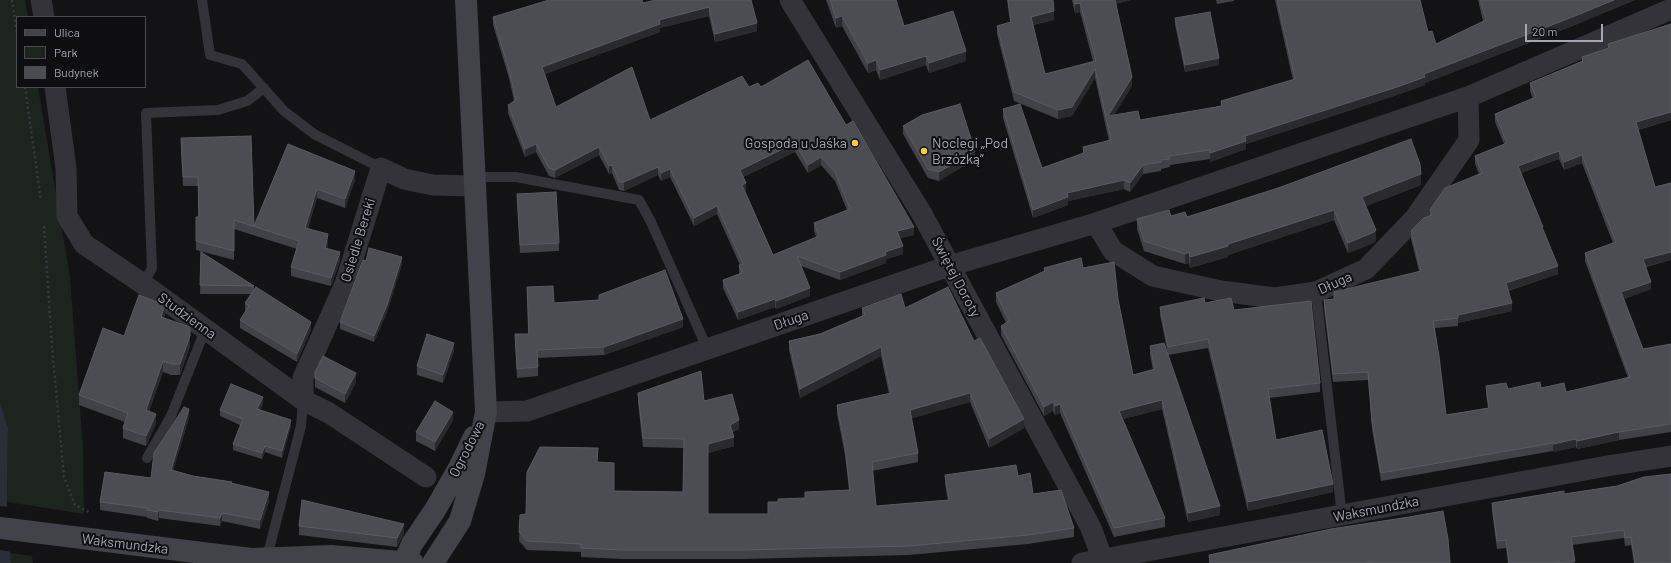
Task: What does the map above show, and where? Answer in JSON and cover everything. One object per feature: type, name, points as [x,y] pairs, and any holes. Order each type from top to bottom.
[{"type":"street","points":[[41,0],[44,16]]},
{"type":"street","points":[[466,0],[486,412]]},
{"type":"street","name":"Świętej Doroty","points":[[790,0],[922,214],[1091,528],[1103,561]]},
{"type":"street","name":"Długa","points":[[486,412],[527,411],[949,266],[1096,223],[1468,97],[1671,9]]},
{"type":"street","name":"Studzienna","points":[[55,88],[66,168],[67,216],[84,244],[144,284],[205,330],[303,400],[329,413],[426,477]]},
{"type":"street","name":"Długa","points":[[1096,223],[1113,251],[1153,276],[1221,291],[1275,298],[1316,292],[1366,269],[1415,218],[1469,140],[1468,97]]},
{"type":"street","points":[[381,168],[404,179],[426,184],[474,182]]},
{"type":"street","name":"Osiedle Bereki","points":[[303,400],[303,378],[345,284],[381,168]]},
{"type":"street","name":"Ogrodowa","points":[[407,563],[412,544],[435,510],[459,468],[486,412]]},
{"type":"street","name":"Ogrodowa","points":[[433,563],[460,521],[474,474],[486,412]]},
{"type":"street","name":"Waksmundzka","points":[[1082,563],[1103,561],[1599,468],[1671,456]]},
{"type":"street","name":"Waksmundzka","points":[[0,528],[257,561],[331,556],[407,563]]},
{"type":"lane","points":[[202,0],[210,55],[242,64],[284,111],[314,134],[381,168]]},
{"type":"lane","points":[[144,284],[152,268],[146,113],[218,110],[247,101],[264,88]]},
{"type":"lane","points":[[474,182],[516,177],[639,200],[651,222],[707,348]]},
{"type":"lane","points":[[1316,292],[1342,516]]},
{"type":"lane","points":[[147,458],[171,416],[205,330]]},
{"type":"lane","points":[[257,561],[301,426],[303,400]]},
{"type":"path","points":[[12,0],[16,26]]},
{"type":"path","points":[[25,88],[41,205]]},
{"type":"path","points":[[44,221],[52,347],[64,476],[75,505]]},
{"type":"green space","points":[[0,0],[25,0],[28,16],[16,16],[16,88],[38,88],[70,277],[83,448],[84,514],[7,502],[8,427],[0,403]]},
{"type":"green space","points":[[10,553],[32,556],[33,563],[11,563]]},
{"type":"shaded area","points":[[0,403],[8,427],[7,502],[11,563],[0,563]]},
{"type":"pier","points":[[0,506],[9,507],[12,552],[0,550]]},
{"type":"building","points":[[549,0],[642,0],[643,3],[656,0],[751,0],[757,23],[715,34],[709,7],[659,20],[660,24],[542,67],[556,107],[632,67],[650,120],[742,76],[749,87],[758,83],[761,87],[808,60],[846,125],[853,121],[914,227],[897,231],[903,246],[885,252],[886,255],[840,272],[797,256],[810,288],[776,301],[775,299],[738,312],[723,280],[742,273],[739,265],[743,264],[717,206],[694,218],[670,169],[661,173],[658,167],[624,182],[619,182],[612,165],[609,166],[599,147],[555,170],[549,168],[536,144],[525,149],[508,105],[516,100],[509,70],[493,17]],"holes":[[[795,143],[808,165],[821,157],[835,172],[850,209],[814,223],[819,236],[773,255],[742,185],[746,183],[740,170]]]},
{"type":"building","points":[[830,0],[896,0],[904,26],[953,11],[966,51],[929,63],[926,56],[880,70],[876,60],[868,63],[842,16],[836,18]]},
{"type":"building","points":[[1008,0],[1053,0],[1054,11],[1031,17],[1045,74],[1096,61],[1080,3],[1075,4],[1074,0],[1115,0],[1132,77],[1108,116],[1138,111],[1140,120],[1222,106],[1221,101],[1295,79],[1277,0],[1420,0],[1428,32],[1432,31],[1436,44],[1486,20],[1480,0],[1614,0],[1424,74],[1425,77],[1245,136],[1246,141],[1210,153],[1210,150],[1169,156],[1170,159],[1143,165],[1130,183],[1124,180],[1067,193],[1068,197],[1033,210],[1003,109],[1020,104],[1042,168],[1084,153],[1083,147],[1111,140],[1095,69],[1072,107],[1058,110],[1014,92],[997,26],[1011,22]]},
{"type":"building","points":[[1210,12],[1219,58],[1185,65],[1175,18]]},
{"type":"building","points":[[1671,24],[1671,112],[1636,122],[1655,187],[1671,183],[1671,252],[1643,259],[1651,282],[1621,292],[1643,349],[1671,344],[1671,424],[1381,473],[1372,421],[1368,372],[1333,374],[1324,300],[1334,299],[1334,292],[1421,271],[1411,231],[1424,218],[1432,215],[1430,210],[1445,188],[1482,173],[1475,156],[1507,143],[1495,114],[1536,97],[1530,83],[1583,61],[1582,57],[1609,48],[1608,44]],"holes":[[[1559,151],[1564,162],[1582,155],[1616,242],[1585,253],[1630,377],[1566,392],[1564,383],[1541,388],[1540,382],[1508,389],[1506,383],[1486,386],[1489,408],[1446,415],[1433,321],[1458,318],[1458,315],[1512,303],[1506,283],[1558,266],[1518,166]]]},
{"type":"building","points":[[960,104],[975,151],[939,172],[928,169],[903,126],[922,115]]},
{"type":"building","points":[[251,136],[254,226],[288,144],[355,171],[345,199],[317,189],[305,228],[328,234],[325,248],[340,252],[331,278],[291,267],[299,241],[234,220],[234,251],[196,241],[196,217],[199,217],[198,177],[183,177],[181,138]]},
{"type":"building","points":[[1411,139],[1420,164],[1421,174],[1362,197],[1376,230],[1348,243],[1334,210],[1228,244],[1228,246],[1190,257],[1189,252],[1185,254],[1144,241],[1137,219],[1169,210],[1171,216],[1185,212],[1187,217],[1278,188]]},
{"type":"building","points":[[556,192],[559,243],[520,245],[517,194]]},
{"type":"building","points":[[369,248],[402,257],[387,305],[374,336],[340,322],[363,260],[366,261]]},
{"type":"building","points":[[201,252],[254,286],[200,285]]},
{"type":"building","points":[[1081,258],[1083,268],[1114,262],[1118,299],[1133,375],[1155,369],[1150,346],[1164,343],[1220,506],[1188,513],[1162,400],[1119,411],[1165,518],[1114,528],[1060,404],[1055,406],[1053,402],[1044,407],[1001,326],[1009,321],[996,293],[1045,271],[1044,268]]},
{"type":"building","points":[[665,270],[683,319],[604,347],[537,350],[538,367],[517,369],[515,334],[529,334],[527,287],[553,286],[554,303],[599,300],[599,295]]},
{"type":"building","points":[[256,287],[311,322],[297,354],[240,320],[249,306],[245,303]]},
{"type":"building","points":[[948,287],[974,341],[980,338],[1024,419],[989,439],[970,393],[910,410],[918,453],[872,462],[876,506],[949,500],[945,475],[1016,465],[1018,476],[1030,473],[1033,494],[1061,490],[1074,528],[1028,535],[909,546],[742,550],[623,550],[581,548],[581,544],[527,541],[519,532],[520,515],[526,514],[527,472],[540,447],[598,448],[597,462],[614,463],[614,491],[683,492],[684,439],[643,438],[638,393],[701,371],[704,401],[732,394],[739,420],[730,425],[734,437],[708,444],[708,514],[768,514],[768,502],[778,502],[778,499],[805,498],[805,492],[850,490],[845,446],[837,405],[891,393],[881,347],[800,389],[789,341],[820,334],[865,315],[862,308],[901,294],[905,308]]},
{"type":"building","points":[[139,295],[165,305],[161,317],[190,327],[190,336],[180,364],[171,364],[163,361],[146,410],[156,414],[146,436],[123,428],[128,413],[79,395],[103,328],[124,336]]},
{"type":"building","points":[[1204,298],[1205,303],[1231,298],[1234,310],[1311,301],[1320,383],[1268,389],[1276,440],[1322,430],[1333,484],[1248,502],[1208,339],[1168,347],[1160,307]]},
{"type":"building","points":[[427,334],[454,343],[443,375],[417,366]]},
{"type":"building","points":[[323,356],[356,373],[345,394],[315,378],[315,372]]},
{"type":"building","points":[[231,384],[263,397],[257,409],[291,420],[282,451],[265,446],[262,453],[233,444],[243,419],[220,410]]},
{"type":"building","points":[[435,401],[453,412],[435,442],[416,432]]},
{"type":"building","points":[[184,407],[189,409],[171,470],[193,476],[232,482],[231,483],[269,492],[260,520],[222,513],[220,518],[159,510],[158,512],[147,510],[147,508],[100,502],[105,472],[151,478],[154,453]]},
{"type":"building","points":[[1671,474],[1671,563],[1635,563],[1631,537],[1625,538],[1624,530],[1571,537],[1575,561],[1554,563],[1509,563],[1506,540],[1497,541],[1492,503],[1564,491],[1564,494],[1617,486],[1644,477]]},
{"type":"building","points":[[302,500],[404,524],[397,538],[299,526]]},
{"type":"building","points":[[1443,511],[1448,539],[1450,563],[1210,563],[1209,555],[1331,529]]},
{"type":"place","name":"Gospoda u Jaśka","points":[[855,143]]},
{"type":"place","name":"Noclegi „Pod Brzózką”","points":[[924,151]]}]
